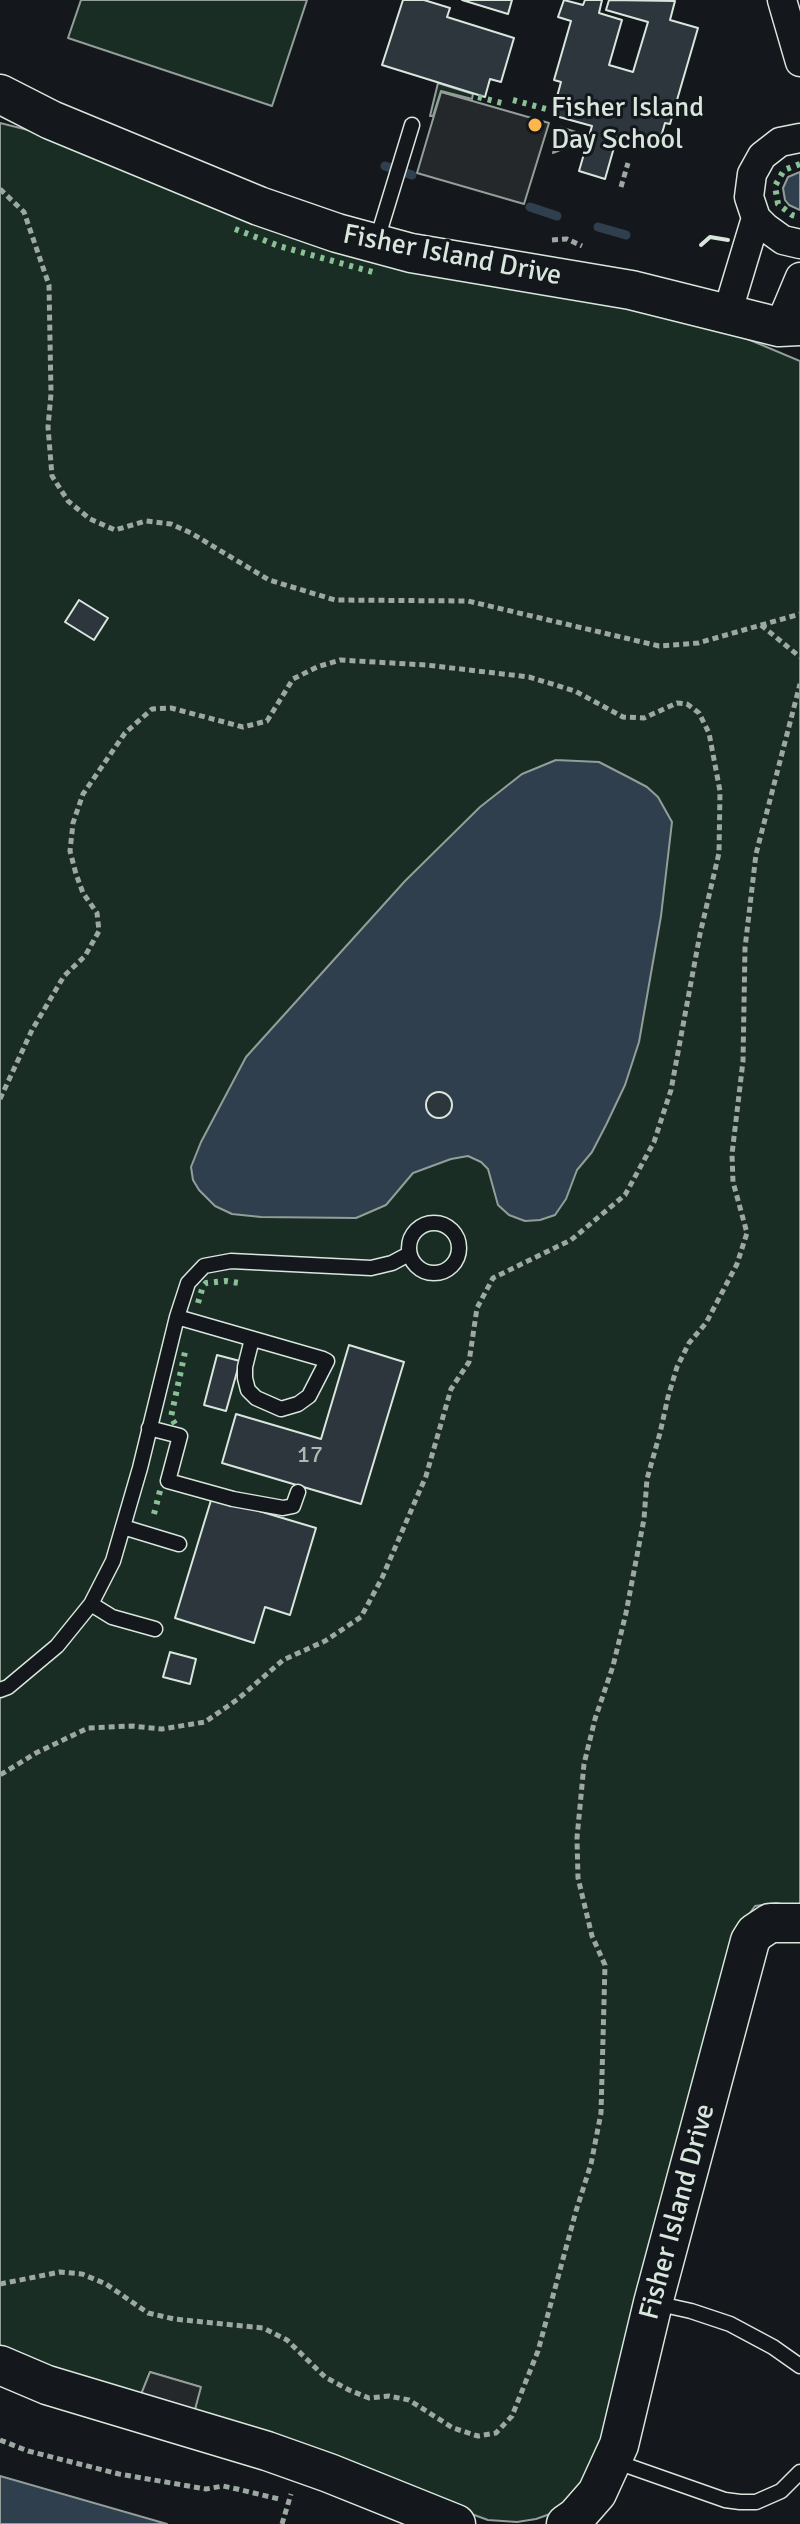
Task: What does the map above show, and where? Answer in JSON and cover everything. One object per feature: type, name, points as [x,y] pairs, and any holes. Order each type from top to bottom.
[{"type":"street","points":[[782,0],[800,62]]},
{"type":"street","name":"Fisher Island Drive","points":[[0,94],[51,120],[268,209],[376,244],[631,290],[793,332],[800,277]]},
{"type":"street","name":"Fisher Island Drive","points":[[0,116],[51,120]]},
{"type":"street","points":[[800,138],[770,147],[755,165],[749,197],[756,218],[772,234],[800,244]]},
{"type":"street","points":[[727,314],[756,218]]},
{"type":"street","name":"Fisher Island Drive","points":[[566,2524],[597,2493],[613,2461],[623,2430],[653,2303],[747,1950],[755,1933],[770,1923],[800,1923]]},
{"type":"street","points":[[0,2365],[47,2385],[267,2451],[456,2524]]},
{"type":"street","points":[[0,2379],[47,2385]]},
{"type":"lane","points":[[376,244],[412,125]]},
{"type":"lane","points":[[0,1690],[8,1687],[57,1646],[91,1604],[113,1561],[188,1283],[204,1266],[231,1261],[371,1268],[392,1263],[409,1254]]},
{"type":"lane","points":[[177,1317],[252,1339],[327,1361],[309,1396],[298,1404],[281,1409],[256,1398],[248,1390],[245,1378],[252,1339]]},
{"type":"lane","points":[[149,1428],[180,1436],[168,1481],[233,1499],[283,1508],[293,1506],[298,1492]]},
{"type":"lane","points":[[123,1527],[179,1544]]},
{"type":"lane","points":[[91,1604],[112,1617],[155,1629]]},
{"type":"lane","points":[[653,2303],[730,2324],[773,2347],[800,2366]]},
{"type":"lane","points":[[613,2461],[725,2500],[740,2502],[756,2502],[781,2491],[800,2472]]},
{"type":"path","points":[[621,187],[628,163]]},
{"type":"path","points":[[0,189],[24,212],[49,285],[51,394],[48,427],[52,476],[68,501],[90,519],[115,530],[146,521],[171,524],[269,580],[335,600],[468,601],[659,646],[698,643],[800,614]]},
{"type":"path","points":[[761,625],[800,657]]},
{"type":"path","points":[[0,1099],[32,1030],[64,976],[85,956],[99,931],[97,913],[83,893],[70,851],[73,823],[83,794],[125,733],[152,709],[171,708],[243,727],[267,721],[293,679],[340,660],[426,665],[529,677],[575,691],[623,717],[644,718],[677,703],[687,704],[699,713],[709,733],[720,791],[719,853],[700,934],[671,1090],[654,1142],[625,1195],[571,1240],[493,1278],[477,1308],[469,1362],[451,1389],[426,1476],[382,1578],[361,1617],[325,1641],[283,1660],[238,1699],[205,1722],[162,1729],[132,1726],[88,1728],[36,1753],[0,1775]]},
{"type":"path","points":[[0,2284],[60,2272],[82,2274],[106,2284],[148,2313],[174,2319],[263,2328],[287,2340],[325,2377],[349,2390],[369,2398],[389,2396],[409,2400],[453,2428],[478,2436],[496,2433],[512,2416],[538,2351],[591,2164],[601,2113],[605,1965],[592,1936],[578,1878],[577,1838],[584,1764],[626,1613],[644,1519],[647,1479],[677,1367],[689,1343],[706,1323],[737,1264],[747,1233],[733,1182],[732,1154],[743,1061],[745,948],[756,854],[800,684]]},
{"type":"path","points":[[0,2440],[28,2451],[119,2474],[206,2489],[223,2486],[279,2499]]},
{"type":"path","points":[[282,2524],[293,2488]]},
{"type":"green space","points":[[81,0],[307,0],[272,106],[68,38]]},
{"type":"green space","points":[[438,83],[473,94],[472,99],[441,91],[433,116],[430,116]]},
{"type":"green space","points":[[0,123],[738,335],[800,361],[800,1907],[776,1903],[755,1906],[740,1927],[606,2449],[567,2508],[536,2519],[517,2522],[488,2520],[194,2413],[200,2387],[150,2372],[140,2397],[0,2354]]},
{"type":"green space","points":[[560,127],[595,138],[592,146],[572,145],[553,153]]},
{"type":"shaded area","points":[[441,92],[549,123],[524,204],[417,173]]},
{"type":"shaded area","points":[[150,2372],[201,2387],[194,2413],[140,2397]]},
{"type":"water","points":[[800,172],[800,210],[785,200],[783,188],[788,177]]},
{"type":"water","points":[[556,760],[599,762],[647,787],[658,797],[672,822],[661,916],[639,1042],[625,1085],[606,1125],[592,1152],[577,1170],[566,1199],[555,1215],[525,1221],[509,1215],[498,1205],[488,1169],[468,1156],[413,1173],[386,1205],[356,1218],[261,1217],[232,1214],[215,1206],[199,1190],[191,1167],[246,1057],[405,881],[480,807],[522,774]]},
{"type":"water","points":[[0,2476],[167,2524],[0,2524]]},
{"type":"building","points":[[403,0],[424,0],[450,8],[447,17],[514,38],[501,82],[490,79],[485,97],[382,65]]},
{"type":"building","points":[[462,0],[512,0],[508,14]]},
{"type":"building","points":[[564,0],[583,5],[585,0],[602,0],[599,13],[622,20],[609,65],[633,72],[648,22],[606,10],[609,0],[675,1],[670,20],[698,28],[670,124],[665,123],[659,144],[638,137],[636,142],[617,137],[605,179],[579,171],[592,126],[552,115],[561,82],[554,80],[571,21],[558,17]]},
{"type":"building","points":[[79,600],[108,618],[94,640],[65,622]]},
{"type":"building","points":[[439,1092],[448,1096],[452,1105],[448,1114],[439,1118],[430,1114],[426,1105],[430,1096]]},
{"type":"building","points":[[349,1345],[404,1362],[361,1504],[222,1463],[236,1414],[321,1439]]},
{"type":"building","points":[[217,1355],[240,1361],[226,1411],[204,1405]]},
{"type":"building","points":[[212,1497],[316,1528],[290,1615],[265,1607],[254,1643],[175,1618]]},
{"type":"building","points":[[170,1652],[196,1659],[190,1684],[163,1677]]},
{"type":"waterway","points":[[385,166],[412,175]]},
{"type":"waterway","points":[[530,207],[557,216]]},
{"type":"waterway","points":[[598,227],[626,235]]},
{"type":"hedge","points":[[478,97],[502,103]]},
{"type":"hedge","points":[[513,100],[546,109]]},
{"type":"hedge","points":[[800,164],[784,170],[775,186],[778,204],[800,217]]},
{"type":"hedge","points":[[235,229],[279,246],[376,273]]},
{"type":"hedge","points":[[198,1303],[206,1283],[239,1283]]},
{"type":"hedge","points":[[175,1424],[171,1417],[185,1352]]},
{"type":"hedge","points":[[154,1514],[161,1487]]},
{"type":"wall","points":[[701,245],[710,237],[728,240]]},
{"type":"place","name":"Fisher Island Day School","points":[[535,125]]}]
